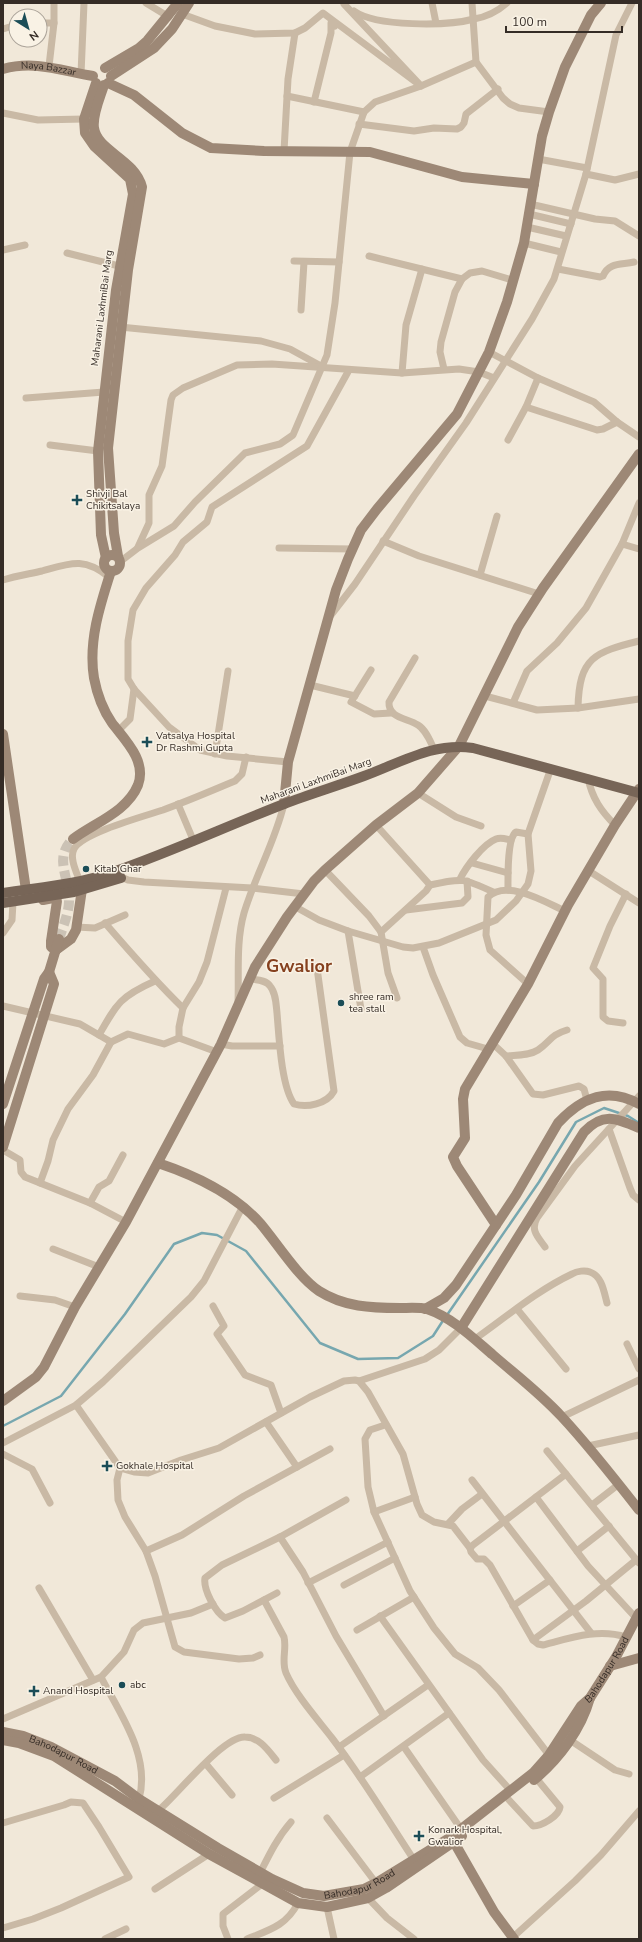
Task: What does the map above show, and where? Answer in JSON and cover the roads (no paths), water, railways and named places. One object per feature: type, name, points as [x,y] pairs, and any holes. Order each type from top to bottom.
[{"type":"main road","name":"Maharani LaxhmiBai Marg","points":[[3,893],[25,895],[81,885],[194,842],[284,804],[374,773],[434,749],[459,746],[473,748],[638,792]]},
{"type":"main road","points":[[81,885],[121,878]]},
{"type":"main road","points":[[3,903],[13,902],[25,895]]},
{"type":"street","points":[[48,66],[54,23],[54,3]]},
{"type":"street","points":[[81,74],[84,3]]},
{"type":"street","points":[[146,3],[169,17]]},
{"type":"street","points":[[3,113],[38,120],[84,119],[103,78],[140,48],[169,17],[178,3]]},
{"type":"street","points":[[73,839],[117,810],[127,800],[138,785],[140,774],[133,749],[112,723],[98,695],[92,660],[94,636],[103,596],[110,574],[119,568],[113,518],[108,448],[120,327],[142,187],[138,175],[134,170],[107,147],[94,131],[94,122],[103,78],[154,48],[172,28],[189,3]]},
{"type":"street","points":[[344,3],[356,13],[373,19],[410,24],[473,20],[488,15],[507,3]]},
{"type":"street","points":[[344,3],[421,86]]},
{"type":"street","points":[[432,3],[436,23]]},
{"type":"street","points":[[472,3],[476,62],[510,104],[519,108],[549,112]]},
{"type":"street","points":[[238,1008],[241,927],[252,888],[276,832],[284,804],[288,762],[336,590],[361,530],[457,414],[489,352],[524,243],[538,159],[549,112],[565,67],[591,15],[601,3]]},
{"type":"street","points":[[329,616],[355,584],[383,541],[466,423],[532,319],[558,269],[561,252],[587,171],[616,35],[632,3]]},
{"type":"street","points":[[182,14],[215,26],[255,34],[295,33],[305,28],[322,13],[421,86]]},
{"type":"street","points":[[48,23],[54,23]]},
{"type":"street","points":[[314,102],[331,32],[331,23],[421,86]]},
{"type":"street","points":[[284,151],[287,96],[295,33]]},
{"type":"street","points":[[119,559],[174,526],[232,464],[245,453],[280,444],[293,435],[323,367],[335,303],[350,152],[364,112],[375,102],[421,86],[476,62]]},
{"type":"street","name":"Naya Bazzar","points":[[3,69],[25,66],[48,66],[103,78],[134,95],[182,133],[201,144],[212,148],[230,150],[370,152],[462,177],[534,184]]},
{"type":"street","points":[[359,124],[414,131],[434,128],[457,129],[464,123],[466,114],[498,90]]},
{"type":"street","points":[[287,96],[364,112]]},
{"type":"street","name":"Maharani LaxhmiBai Marg","points":[[84,119],[85,133],[94,146],[126,175],[132,184],[133,194],[119,266],[98,451],[101,535],[106,558]]},
{"type":"street","points":[[538,159],[587,171],[615,180],[639,174]]},
{"type":"street","points":[[530,209],[615,221],[639,236]]},
{"type":"street","points":[[530,209],[570,224]]},
{"type":"street","points":[[527,227],[566,236]]},
{"type":"street","points":[[524,243],[561,252]]},
{"type":"street","points":[[3,250],[25,245]]},
{"type":"street","points":[[67,253],[119,266]]},
{"type":"street","points":[[368,256],[462,279]]},
{"type":"street","points":[[294,261],[339,262]]},
{"type":"street","points":[[301,310],[304,262]]},
{"type":"street","points":[[558,269],[600,277],[603,276],[606,268],[610,266],[634,262]]},
{"type":"street","points":[[402,373],[406,325],[422,269]]},
{"type":"street","points":[[444,369],[440,352],[441,342],[455,292],[462,279],[470,273],[482,271],[512,280]]},
{"type":"street","points":[[120,327],[261,341],[290,349],[323,367]]},
{"type":"street","points":[[489,352],[538,378],[594,402],[617,422],[639,436]]},
{"type":"street","points":[[138,548],[149,523],[149,495],[162,466],[173,395],[183,388],[237,365],[272,364],[402,373],[459,369],[479,372],[494,378]]},
{"type":"street","points":[[288,762],[214,754],[200,750],[169,727],[134,689],[127,674],[128,641],[132,610],[138,599],[184,542],[207,522],[210,511],[216,504],[307,446],[349,370]]},
{"type":"street","points":[[508,440],[526,408],[538,378]]},
{"type":"street","points":[[26,398],[104,392]]},
{"type":"street","points":[[526,408],[597,430],[603,429],[617,422]]},
{"type":"street","points":[[50,445],[98,451]]},
{"type":"street","points":[[3,1401],[36,1377],[44,1367],[75,1307],[126,1222],[219,1048],[251,979],[255,967],[294,906],[325,870],[376,825],[418,793],[459,746],[518,627],[538,594],[639,454]]},
{"type":"street","points":[[513,703],[527,671],[557,643],[586,608],[622,544],[639,503]]},
{"type":"street","points":[[480,575],[497,516]]},
{"type":"street","points":[[383,541],[419,556],[538,594]]},
{"type":"street","points":[[622,544],[639,549]]},
{"type":"street","points":[[279,548],[353,548]]},
{"type":"street","points":[[110,574],[104,566],[106,558],[113,554],[119,559]]},
{"type":"street","points":[[3,580],[62,565],[78,563],[91,565],[110,574]]},
{"type":"street","points":[[578,708],[583,674],[588,663],[597,655],[608,649],[639,641]]},
{"type":"street","points":[[391,713],[389,702],[415,658]]},
{"type":"street","points":[[371,670],[351,702],[374,714],[391,713],[418,725],[427,735],[434,749]]},
{"type":"street","points":[[214,754],[228,671]]},
{"type":"street","points":[[310,685],[355,696]]},
{"type":"street","points":[[119,730],[130,719],[134,689]]},
{"type":"street","points":[[485,696],[537,710],[578,708],[639,699]]},
{"type":"street","points":[[4,741],[25,895],[30,902],[53,898],[56,900],[51,941],[51,947],[56,950]]},
{"type":"street","points":[[56,950],[71,939],[76,927],[81,885],[73,854],[74,849],[79,843],[104,830],[178,804],[235,781],[242,774],[246,757]]},
{"type":"street","points":[[294,906],[330,924],[348,931],[403,947],[423,947],[439,943],[496,920],[506,912],[528,884],[531,871],[528,834],[551,768]]},
{"type":"street","points":[[588,778],[593,796],[601,809],[615,825]]},
{"type":"street","points":[[496,1225],[457,1166],[453,1157],[465,1138],[463,1099],[465,1089],[528,984],[565,911],[615,825],[638,792]]},
{"type":"street","points":[[418,793],[456,817],[481,826]]},
{"type":"street","points":[[178,804],[194,842]]},
{"type":"street","points":[[376,825],[430,885]]},
{"type":"street","points":[[508,890],[508,873],[512,837],[516,832],[528,834]]},
{"type":"street","points":[[406,910],[462,903],[468,897],[463,880],[477,854],[496,839],[511,840]]},
{"type":"street","points":[[472,863],[508,873]]},
{"type":"street","points":[[325,870],[369,916],[380,932],[384,941],[388,973],[397,998]]},
{"type":"street","points":[[589,871],[639,903]]},
{"type":"street","points":[[111,873],[121,878],[144,882],[226,888],[252,888],[304,894]]},
{"type":"street","points":[[430,885],[463,880],[493,892],[508,890],[523,892],[565,911]]},
{"type":"street","points":[[380,932],[426,892],[430,885]]},
{"type":"street","points":[[180,1038],[179,1027],[183,1008],[199,982],[207,962],[226,888]]},
{"type":"street","points":[[493,892],[488,897],[487,902],[486,935],[490,950],[528,984]]},
{"type":"street","points":[[623,1023],[608,1021],[603,1017],[603,979],[593,968],[610,926],[626,894]]},
{"type":"street","points":[[3,933],[12,920],[13,902]]},
{"type":"street","points":[[76,927],[94,928],[125,915]]},
{"type":"street","points":[[104,923],[155,980],[183,1008]]},
{"type":"street","points":[[348,931],[361,1009]]},
{"type":"street","points":[[3,1104],[44,979],[49,972],[59,939]]},
{"type":"street","points":[[423,947],[433,975],[460,1036],[467,1043],[490,1046],[506,1056],[533,1094],[543,1095],[579,1086],[584,1090],[587,1100]]},
{"type":"street","points":[[251,979],[264,981],[270,985],[274,992],[280,1046],[288,1091],[294,1104],[301,1106],[324,1102],[331,1096],[334,1085],[317,968]]},
{"type":"street","points":[[3,1147],[54,984],[49,972]]},
{"type":"street","points":[[99,1035],[117,1005],[124,997],[155,980]]},
{"type":"street","points":[[3,1006],[80,1024],[112,1042]]},
{"type":"street","points":[[506,1056],[536,1051],[552,1035],[567,1030]]},
{"type":"street","points":[[40,1183],[48,1161],[53,1140],[68,1109],[93,1075],[112,1042],[128,1034],[164,1044],[180,1038],[219,1048],[232,1046],[280,1046]]},
{"type":"street","points":[[430,1310],[450,1292],[496,1225],[516,1195],[558,1123],[576,1106],[597,1096],[611,1096],[636,1101]]},
{"type":"street","points":[[545,1247],[536,1235],[534,1223],[574,1166],[636,1101]]},
{"type":"street","points":[[76,1405],[120,1468],[134,1472],[148,1473],[181,1460],[219,1448],[310,1397],[344,1381],[359,1380],[425,1359],[439,1350],[458,1327],[584,1132],[592,1124],[601,1119],[610,1118],[618,1119],[639,1128]]},
{"type":"street","points":[[609,1129],[633,1195],[639,1200]]},
{"type":"street","points":[[3,1150],[20,1160],[22,1175],[90,1203],[126,1222]]},
{"type":"street","points":[[90,1203],[99,1187],[109,1181],[124,1156]]},
{"type":"street","points":[[158,1163],[192,1176],[243,1206],[261,1224],[306,1279],[317,1290],[334,1300],[379,1308],[430,1310],[458,1327],[543,1398],[562,1417],[588,1446],[639,1510]]},
{"type":"street","points":[[3,1443],[76,1405],[103,1382],[191,1297],[204,1281],[243,1206]]},
{"type":"street","points":[[52,1249],[99,1267]]},
{"type":"street","points":[[474,1339],[574,1273],[585,1270],[592,1272],[602,1284],[607,1303]]},
{"type":"street","points":[[20,1296],[55,1300],[75,1307]]},
{"type":"street","points":[[213,1306],[224,1326],[217,1334],[245,1374],[271,1386],[281,1413]]},
{"type":"street","points":[[517,1310],[566,1369]]},
{"type":"street","points":[[627,1344],[639,1369]]},
{"type":"street","points":[[359,1380],[368,1392],[385,1425],[403,1454],[414,1497],[422,1514],[428,1520],[448,1524],[456,1530],[477,1559],[484,1560],[490,1565],[533,1640],[538,1644],[543,1645],[591,1633],[616,1634],[626,1637]]},
{"type":"street","points":[[562,1417],[639,1380]]},
{"type":"street","points":[[266,1422],[297,1467]]},
{"type":"street","points":[[385,1425],[370,1430],[365,1438],[368,1487],[374,1512],[414,1597],[434,1628],[455,1654],[478,1668],[499,1690],[550,1755]]},
{"type":"street","points":[[588,1446],[639,1435]]},
{"type":"street","points":[[146,1551],[182,1535],[239,1499],[330,1449]]},
{"type":"street","points":[[533,1640],[638,1561],[547,1451]]},
{"type":"street","points":[[3,1454],[32,1469],[50,1503]]},
{"type":"street","points":[[120,1468],[117,1484],[118,1500],[125,1517],[146,1551],[155,1576],[172,1642],[178,1650],[184,1652],[239,1658],[253,1658],[260,1655]]},
{"type":"street","points":[[470,1548],[566,1474]]},
{"type":"street","points":[[472,1480],[591,1633]]},
{"type":"street","points":[[592,1505],[619,1484]]},
{"type":"street","points":[[448,1524],[462,1509],[482,1494]]},
{"type":"street","points":[[374,1512],[414,1497]]},
{"type":"street","points":[[536,1498],[606,1586],[638,1615]]},
{"type":"street","points":[[277,1593],[225,1618],[213,1604],[206,1588],[205,1578],[237,1557],[280,1537],[346,1500]]},
{"type":"street","points":[[577,1551],[609,1526]]},
{"type":"street","points":[[280,1537],[308,1583],[336,1636],[384,1716]]},
{"type":"street","points":[[308,1583],[388,1542]]},
{"type":"street","points":[[344,1585],[395,1558]]},
{"type":"street","points":[[513,1606],[550,1580]]},
{"type":"street","points":[[39,1588],[93,1680]]},
{"type":"street","points":[[357,1630],[414,1597]]},
{"type":"street","points":[[264,1600],[284,1637],[285,1644],[283,1661],[287,1675],[297,1692],[339,1747],[414,1860]]},
{"type":"street","points":[[3,1719],[101,1677],[124,1652],[138,1627],[143,1623],[191,1613],[213,1604]]},
{"type":"street","name":"Bahodapur Road","points":[[3,1732],[23,1736],[51,1747],[115,1781],[139,1799],[218,1848],[261,1871],[272,1879],[303,1893],[324,1896],[364,1889],[414,1860],[510,1796],[532,1774],[550,1755],[582,1706],[590,1698],[610,1666],[638,1615]]},
{"type":"street","points":[[380,1616],[449,1714],[533,1826],[542,1825],[557,1814],[560,1807],[536,1778]]},
{"type":"street","points":[[610,1666],[639,1658]]},
{"type":"street","points":[[101,1677],[131,1735],[138,1754],[143,1778],[139,1799]]},
{"type":"street","points":[[339,1747],[428,1685]]},
{"type":"street","points":[[3,1740],[19,1743],[54,1756],[210,1854],[298,1903],[327,1907],[368,1898],[454,1842],[510,1796],[536,1778],[555,1761],[570,1740],[586,1714],[590,1698]]},
{"type":"street","points":[[360,1778],[449,1714]]},
{"type":"street","points":[[159,1810],[206,1764],[214,1754],[233,1739],[245,1736],[253,1738],[262,1744],[276,1760]]},
{"type":"street","points":[[570,1740],[616,1770],[630,1774]]},
{"type":"street","points":[[404,1747],[461,1829]]},
{"type":"street","points":[[274,1798],[344,1755]]},
{"type":"street","points":[[206,1764],[232,1795]]},
{"type":"street","points":[[3,1823],[71,1802],[83,1803],[100,1827],[129,1877],[61,1908],[33,1919],[3,1928]]},
{"type":"street","points":[[454,1842],[494,1912],[513,1938],[602,1855],[639,1811]]},
{"type":"street","points":[[327,1818],[376,1883]]},
{"type":"street","points":[[261,1871],[277,1840],[292,1822]]},
{"type":"street","points":[[155,1889],[210,1854]]},
{"type":"street","points":[[228,1939],[223,1926],[223,1914],[262,1884]]},
{"type":"street","points":[[368,1898],[387,1918],[414,1939]]},
{"type":"street","points":[[247,1939],[273,1929],[285,1922],[292,1914],[298,1903]]},
{"type":"street","points":[[327,1907],[336,1939]]},
{"type":"street","points":[[105,1939],[126,1929]]},
{"type":"waterway","points":[[447,1315],[539,1182],[576,1122],[604,1108],[628,1116],[639,1123]]},
{"type":"waterway","points":[[3,1426],[61,1396],[125,1314],[174,1244],[202,1233],[217,1235],[246,1251],[320,1343],[358,1359],[398,1358],[433,1336],[444,1319]]},
{"type":"tunnel","points":[[59,939],[66,918],[69,902],[63,859],[67,846],[73,839]]},
{"type":"place","name":"Shivji Bal Chikitsalaya","points":[[77,500]]},
{"type":"place","name":"Vatsalya Hospital Dr Rashmi Gupta","points":[[147,742]]},
{"type":"place","name":"Kitab Ghar","points":[[86,869]]},
{"type":"place","name":"shree ram tea stall","points":[[341,1003]]},
{"type":"place","name":"Gokhale Hospital","points":[[107,1466]]},
{"type":"place","name":"abc","points":[[122,1685]]},
{"type":"place","name":"Anand Hospital","points":[[34,1691]]},
{"type":"place","name":"Konark Hospital, Gwalior","points":[[419,1836]]},
{"type":"district","name":"Gwalior","points":[[299,966]]}]
